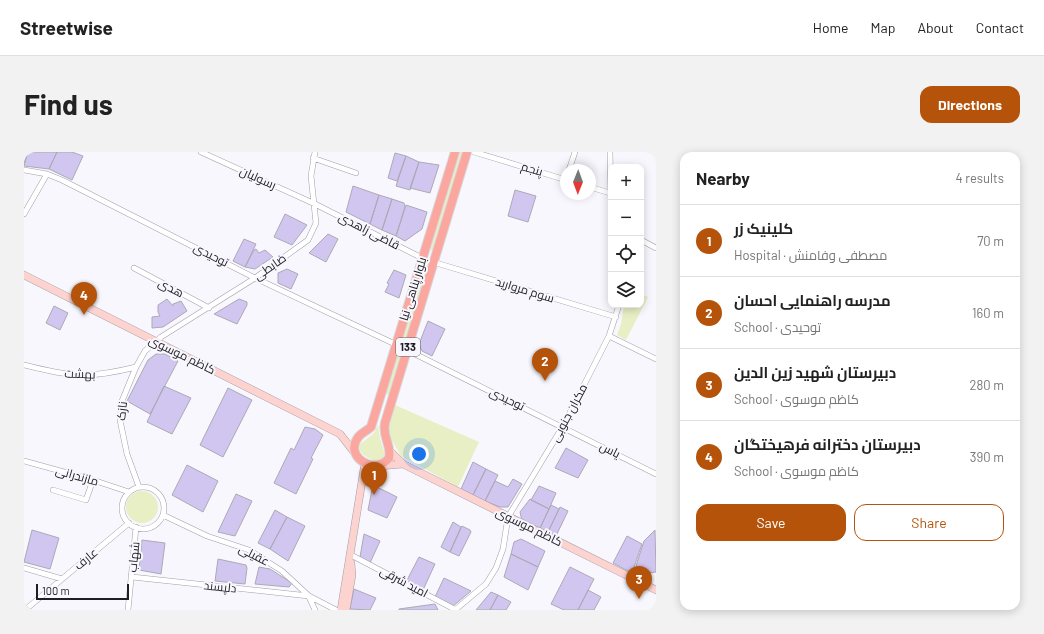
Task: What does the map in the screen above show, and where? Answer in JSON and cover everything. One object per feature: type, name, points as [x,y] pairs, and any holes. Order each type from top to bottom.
[{"type":"main road","name":"بلوار پناهی نیا","points":[[354,452],[357,438],[371,427],[455,152]]},
{"type":"main road","name":"بلوار پناهی نیا","points":[[391,452],[383,434],[387,416],[467,152]]},
{"type":"main road","points":[[422,258],[434,262]]},
{"type":"main road","name":"کاظم موسوی","points":[[24,275],[340,434],[354,452]]},
{"type":"main road","points":[[354,452],[365,463],[372,466],[403,464]]},
{"type":"main road","points":[[380,466],[389,458],[391,452],[403,464]]},
{"type":"main road","points":[[341,610],[365,463]]},
{"type":"main road","name":"کاظم موسوی","points":[[403,464],[656,590]]},
{"type":"main road","points":[[346,610],[352,575],[351,555]]},
{"type":"street","name":"رسولیان","points":[[201,152],[315,204]]},
{"type":"street","name":"ضابطی","points":[[155,342],[255,278],[308,240],[316,223],[315,204],[311,184],[313,158],[315,152]]},
{"type":"street","name":"پنجم","points":[[474,152],[560,178]]},
{"type":"street","points":[[571,164],[575,152]]},
{"type":"street","points":[[610,152],[610,164]]},
{"type":"street","points":[[313,158],[356,173]]},
{"type":"street","name":"توحیدی","points":[[24,170],[47,174],[62,180],[255,278],[397,344]]},
{"type":"street","points":[[24,214],[47,174]]},
{"type":"street","points":[[596,189],[608,192]]},
{"type":"street","name":"قاضی زاهدی","points":[[315,204],[422,258]]},
{"type":"street","points":[[644,242],[656,248]]},
{"type":"street","name":"سوم مروارید","points":[[434,262],[616,318]]},
{"type":"street","name":"هدی","points":[[134,268],[209,308]]},
{"type":"street","name":"مکران جنوبی","points":[[508,517],[563,426],[609,336],[616,318],[618,308]]},
{"type":"street","points":[[609,336],[656,359]]},
{"type":"street","name":"نازک","points":[[139,487],[126,454],[120,420],[122,401],[136,367],[145,352],[155,342]]},
{"type":"street","name":"توحیدی","points":[[407,350],[563,426]]},
{"type":"street","name":"بهشت","points":[[24,365],[72,376],[96,375],[136,367]]},
{"type":"street","name":"یاس","points":[[563,426],[656,474]]},
{"type":"street","name":"مازندرانی","points":[[24,461],[93,480],[129,492]]},
{"type":"street","points":[[53,490],[86,500],[93,480]]},
{"type":"street","points":[[139,487],[150,488],[160,496],[164,508],[163,515],[155,525],[149,528],[136,528],[124,518],[122,504],[129,492],[139,487]]},
{"type":"street","name":"عقیلی","points":[[163,515],[207,536],[249,550],[282,570],[309,596],[336,610]]},
{"type":"street","points":[[458,610],[486,584],[496,568],[503,549],[508,517]]},
{"type":"street","name":"عارف","points":[[25,610],[129,523]]},
{"type":"street","name":"شهاب","points":[[128,610],[136,528]]},
{"type":"street","name":"امید شرقی","points":[[351,555],[458,610]]},
{"type":"street","points":[[24,568],[62,579]]},
{"type":"street","name":"دلپسند","points":[[132,577],[309,596]]},
{"type":"street","points":[[309,596],[314,610]]},
{"type":"green space","points":[[459,152],[462,152],[433,249],[430,251]]},
{"type":"green space","points":[[423,279],[424,281],[390,393],[387,395],[386,393],[420,281]]},
{"type":"green space","points":[[644,295],[648,297],[644,305]]},
{"type":"green space","points":[[624,308],[642,308],[626,340],[617,335],[621,324]]},
{"type":"green space","points":[[395,405],[479,442],[458,487],[401,456],[387,432]]},
{"type":"green space","points":[[378,425],[385,455],[379,461],[366,456],[359,449],[359,445],[374,433]]},
{"type":"green space","points":[[139,491],[145,491],[155,498],[158,507],[157,513],[151,520],[145,523],[139,523],[129,516],[126,510],[126,504],[133,494]]},
{"type":"building","points":[[24,152],[28,152],[24,163]]},
{"type":"building","points":[[28,152],[57,152],[49,169],[24,166]]},
{"type":"building","points":[[57,152],[72,152],[83,156],[72,180],[49,169]]},
{"type":"building","points":[[395,153],[406,156],[397,181],[388,178]]},
{"type":"building","points":[[406,156],[419,162],[410,190],[396,186]]},
{"type":"building","points":[[419,162],[439,165],[430,193],[410,188]]},
{"type":"building","points":[[353,186],[379,195],[370,224],[346,212]]},
{"type":"building","points":[[515,190],[536,196],[528,222],[508,216]]},
{"type":"building","points":[[379,195],[392,199],[382,230],[370,224]]},
{"type":"building","points":[[392,199],[404,203],[405,207],[396,236],[382,230]]},
{"type":"building","points":[[406,205],[427,212],[422,229],[405,241],[396,236]]},
{"type":"building","points":[[285,214],[307,225],[292,245],[274,237]]},
{"type":"building","points":[[328,234],[338,239],[326,262],[309,253]]},
{"type":"building","points":[[244,239],[256,244],[245,267],[233,261]]},
{"type":"building","points":[[256,249],[259,253],[265,250],[273,257],[255,269],[245,267],[254,250]]},
{"type":"building","points":[[287,269],[298,274],[291,289],[278,283],[278,273]]},
{"type":"building","points":[[394,270],[406,275],[399,298],[385,292],[389,284],[387,283]]},
{"type":"building","points":[[167,299],[173,306],[173,304],[181,301],[187,311],[163,327],[152,328],[152,317],[160,316],[158,312],[158,305]]},
{"type":"building","points":[[239,299],[247,302],[247,305],[237,324],[214,314]]},
{"type":"building","points":[[54,306],[68,313],[60,330],[46,323]]},
{"type":"building","points":[[428,321],[445,329],[432,356],[422,351],[419,344]]},
{"type":"building","points":[[156,354],[165,354],[178,361],[150,414],[127,401],[148,360]]},
{"type":"building","points":[[164,386],[191,398],[172,434],[147,422]]},
{"type":"building","points":[[228,388],[252,400],[223,457],[200,445]]},
{"type":"building","points":[[305,427],[315,429],[323,435],[311,458],[313,459],[296,494],[274,483],[291,448],[294,450]]},
{"type":"building","points":[[566,448],[588,460],[578,478],[555,468]]},
{"type":"building","points":[[473,462],[486,469],[473,495],[461,489]]},
{"type":"building","points":[[187,465],[218,481],[203,512],[172,495]]},
{"type":"building","points":[[486,469],[498,475],[485,501],[473,495]]},
{"type":"building","points":[[513,479],[522,484],[508,507],[500,507],[485,501],[495,481],[508,487]]},
{"type":"building","points":[[373,485],[397,497],[387,518],[368,510]]},
{"type":"building","points":[[539,486],[556,493],[549,509],[531,500]]},
{"type":"building","points":[[236,494],[252,501],[235,536],[218,532]]},
{"type":"building","points":[[530,499],[549,509],[540,528],[522,521],[520,512]]},
{"type":"building","points":[[551,505],[559,509],[548,532],[540,528]]},
{"type":"building","points":[[560,507],[568,511],[556,536],[548,532]]},
{"type":"building","points":[[275,510],[287,517],[270,549],[258,543]]},
{"type":"building","points":[[287,517],[305,526],[288,561],[270,549]]},
{"type":"building","points":[[453,522],[461,527],[450,552],[441,547]]},
{"type":"building","points":[[462,526],[471,532],[459,556],[450,552]]},
{"type":"building","points":[[32,530],[59,538],[50,569],[24,562]]},
{"type":"building","points":[[655,530],[656,572],[649,573],[636,566],[644,541]]},
{"type":"building","points":[[364,534],[380,541],[370,563],[360,557]]},
{"type":"building","points":[[627,536],[642,544],[632,573],[613,563]]},
{"type":"building","points":[[521,539],[545,551],[538,567],[511,554],[514,542]]},
{"type":"building","points":[[142,540],[165,543],[161,574],[139,570]]},
{"type":"building","points":[[511,554],[538,567],[528,590],[504,577]]},
{"type":"building","points":[[419,557],[435,564],[423,590],[406,582]]},
{"type":"building","points":[[218,559],[246,565],[245,584],[215,581]]},
{"type":"building","points":[[259,567],[270,569],[292,583],[289,587],[255,584]]},
{"type":"building","points":[[570,567],[594,579],[578,610],[564,610],[551,604]]},
{"type":"building","points":[[444,578],[471,591],[453,606],[435,597]]},
{"type":"building","points":[[354,589],[376,598],[370,610],[350,609]]},
{"type":"building","points":[[588,590],[601,597],[594,610],[578,610]]},
{"type":"building","points":[[491,592],[498,595],[490,610],[476,610]]},
{"type":"building","points":[[498,595],[511,602],[506,610],[490,610]]},
{"type":"building","points":[[435,604],[438,610],[399,610],[399,609]]},
{"type":"place","name":"دبیرستان دخترانه فرهیختگان","points":[[84,315]]},
{"type":"place","name":"مدرسه راهنمایی احسان","points":[[545,381]]},
{"type":"place","name":"کلینیک زر","points":[[374,495]]},
{"type":"place","name":"دبیرستان شهید زین الدین","points":[[639,599]]}]
